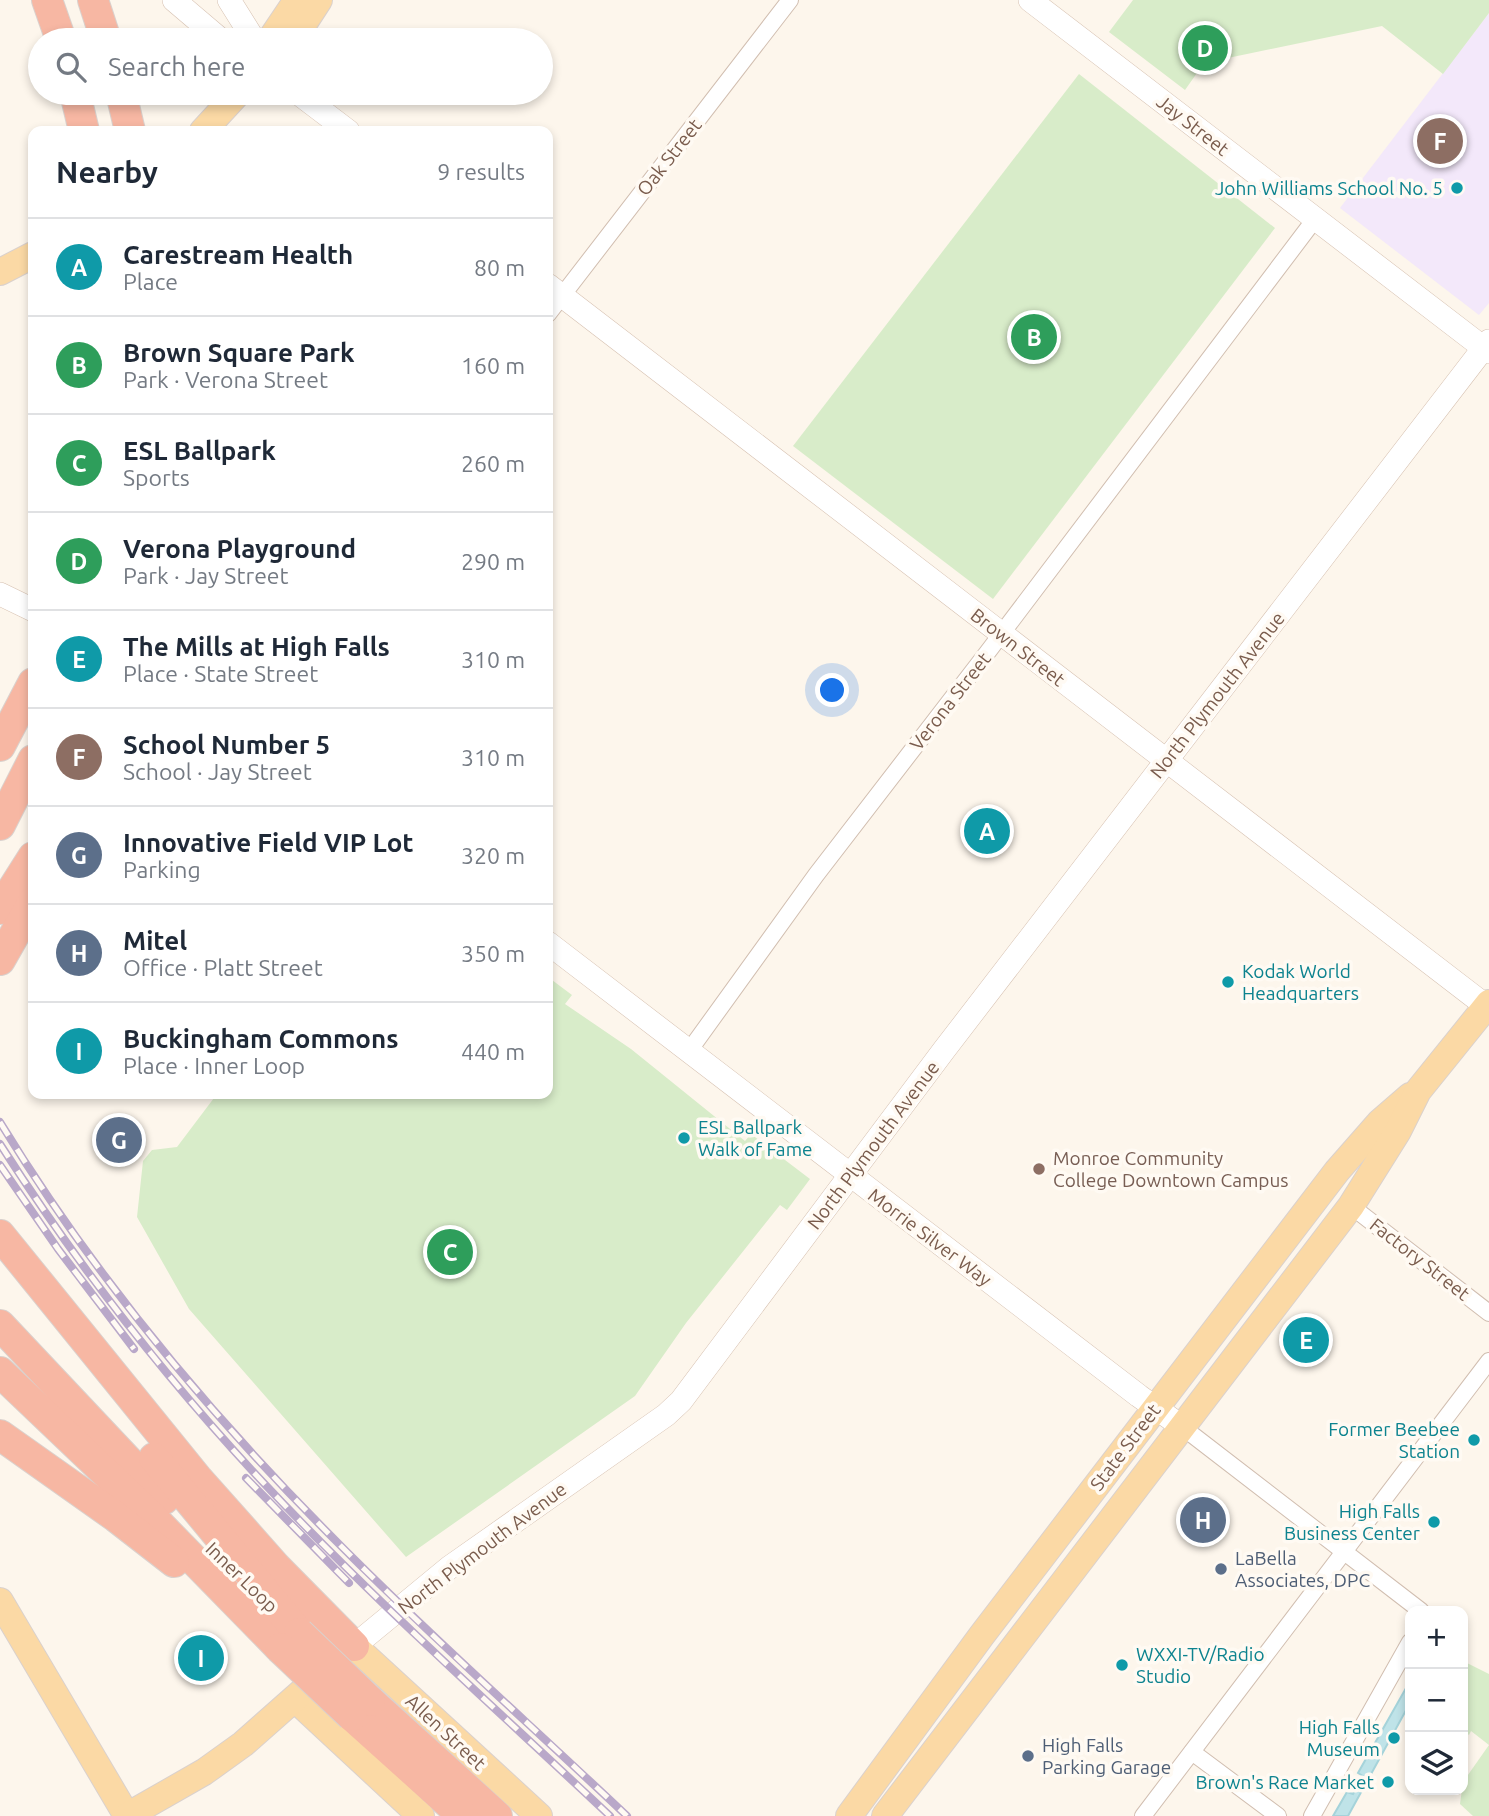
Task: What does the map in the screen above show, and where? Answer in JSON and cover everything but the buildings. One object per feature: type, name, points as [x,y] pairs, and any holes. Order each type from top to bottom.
[{"type":"highway","points":[[47,0],[57,28]]},
{"type":"highway","points":[[78,105],[83,126]]},
{"type":"highway","points":[[0,746],[28,693]]},
{"type":"highway","points":[[0,825],[28,770]]},
{"type":"highway","points":[[0,909],[28,865]]},
{"type":"highway","points":[[0,961],[28,911]]},
{"type":"highway","points":[[0,1235],[197,1478],[276,1567],[354,1646]]},
{"type":"highway","points":[[0,1252],[289,1640]]},
{"type":"highway","name":"Inner Loop","points":[[0,1325],[191,1527],[289,1640]]},
{"type":"highway","name":"Inner Loop","points":[[0,1373],[150,1516],[289,1640],[361,1709],[463,1816]]},
{"type":"highway","points":[[0,1435],[289,1640]]},
{"type":"highway","name":"Inner Loop","points":[[361,1709],[497,1816]]},
{"type":"main road","points":[[278,28],[297,0]]},
{"type":"main road","points":[[301,28],[320,0]]},
{"type":"main road","points":[[208,126],[227,105]]},
{"type":"main road","points":[[0,272],[28,258]]},
{"type":"main road","name":"State Street","points":[[885,1816],[1350,1206],[1398,1131],[1418,1091],[1488,1006]]},
{"type":"main road","name":"State Street","points":[[849,1816],[1155,1408],[1349,1156],[1394,1109],[1418,1091]]},
{"type":"main road","points":[[0,1601],[127,1816]]},
{"type":"main road","name":"North Plymouth Avenue","points":[[127,1816],[204,1772],[243,1744],[354,1646]]},
{"type":"main road","name":"Allen Street","points":[[354,1646],[538,1816]]},
{"type":"main road","points":[[295,1699],[421,1816]]},
{"type":"street","points":[[174,0],[207,28]]},
{"type":"street","points":[[229,0],[246,28]]},
{"type":"street","name":"Oak Street","points":[[555,290],[790,0]]},
{"type":"street","name":"Jay Street","points":[[1030,0],[1487,347]]},
{"type":"street","points":[[314,105],[341,126]]},
{"type":"street","name":"Verona Street","points":[[689,1051],[816,875],[1002,634],[1315,219]]},
{"type":"street","name":"Brown Street","points":[[555,290],[1488,1006]]},
{"type":"street","name":"North Plymouth Avenue","points":[[354,1646],[450,1567],[666,1415],[681,1401],[958,1031],[1487,347]]},
{"type":"street","points":[[0,594],[28,608]]},
{"type":"street","name":"Morrie Silver Way","points":[[553,947],[1181,1426]]},
{"type":"street","name":"Factory Street","points":[[1350,1206],[1489,1313]]},
{"type":"street","points":[[1143,1816],[1489,1361]]},
{"type":"street","points":[[1181,1426],[1415,1606]]},
{"type":"street","points":[[1312,1816],[1405,1651]]},
{"type":"street","points":[[1192,1752],[1278,1816]]},
{"type":"shaded area","points":[[1489,13],[1489,303],[1479,315],[1340,208]]},
{"type":"green space","points":[[1133,0],[1489,0],[1489,13],[1443,74],[1382,26],[1204,63],[1185,90],[1109,32]]},
{"type":"green space","points":[[1079,74],[1275,228],[993,599],[793,446]]},
{"type":"green space","points":[[553,981],[572,995],[565,1004],[631,1049],[745,1141],[751,1134],[810,1179],[787,1210],[780,1205],[686,1323],[635,1396],[406,1557],[189,1309],[137,1217],[143,1161],[152,1150],[177,1147],[213,1099],[553,1099]]},
{"type":"green space","points":[[1468,1664],[1489,1674],[1489,1745],[1471,1731],[1469,1735]]},
{"type":"green space","points":[[1489,1745],[1489,1816],[1473,1816],[1460,1804],[1461,1795],[1468,1795],[1468,1775]]},
{"type":"water","points":[[1405,1690],[1405,1712],[1348,1816],[1333,1816],[1347,1792],[1353,1794],[1363,1776],[1358,1773]]},
{"type":"railway","points":[[0,1122],[36,1179],[115,1289],[200,1395],[245,1445],[373,1578],[627,1816]]},
{"type":"railway","points":[[0,1144],[90,1275],[223,1439],[344,1565],[610,1816]]},
{"type":"railway","points":[[0,1165],[58,1249],[134,1349]]},
{"type":"railway","points":[[246,1478],[349,1583]]},
{"type":"place","name":"Verona Playground","points":[[1205,48]]},
{"type":"place","name":"School Number 5","points":[[1440,141]]},
{"type":"place","name":"John Williams School No. 5","points":[[1457,188]]},
{"type":"place","name":"Brown Square Park","points":[[1034,337]]},
{"type":"place","name":"Carestream Health","points":[[987,831]]},
{"type":"place","name":"Kodak World Headquarters","points":[[1228,982]]},
{"type":"place","name":"ESL Ballpark Walk of Fame","points":[[684,1138]]},
{"type":"place","name":"Innovative Field VIP Lot","points":[[119,1140]]},
{"type":"place","name":"Monroe Community College Downtown Campus","points":[[1039,1169]]},
{"type":"place","name":"ESL Ballpark","points":[[450,1252]]},
{"type":"place","name":"The Mills at High Falls","points":[[1306,1340]]},
{"type":"place","name":"Former Beebee Station","points":[[1474,1440]]},
{"type":"place","name":"Mitel","points":[[1203,1520]]},
{"type":"place","name":"High Falls Business Center","points":[[1434,1522]]},
{"type":"place","name":"LaBella Associates, DPC","points":[[1221,1569]]},
{"type":"place","name":"Buckingham Commons","points":[[201,1658]]},
{"type":"place","name":"WXXI-TV/Radio Studio","points":[[1122,1665]]},
{"type":"place","name":"High Falls Museum","points":[[1394,1738]]},
{"type":"place","name":"High Falls Parking Garage","points":[[1028,1756]]},
{"type":"place","name":"Brown's Race Market","points":[[1388,1782]]}]
